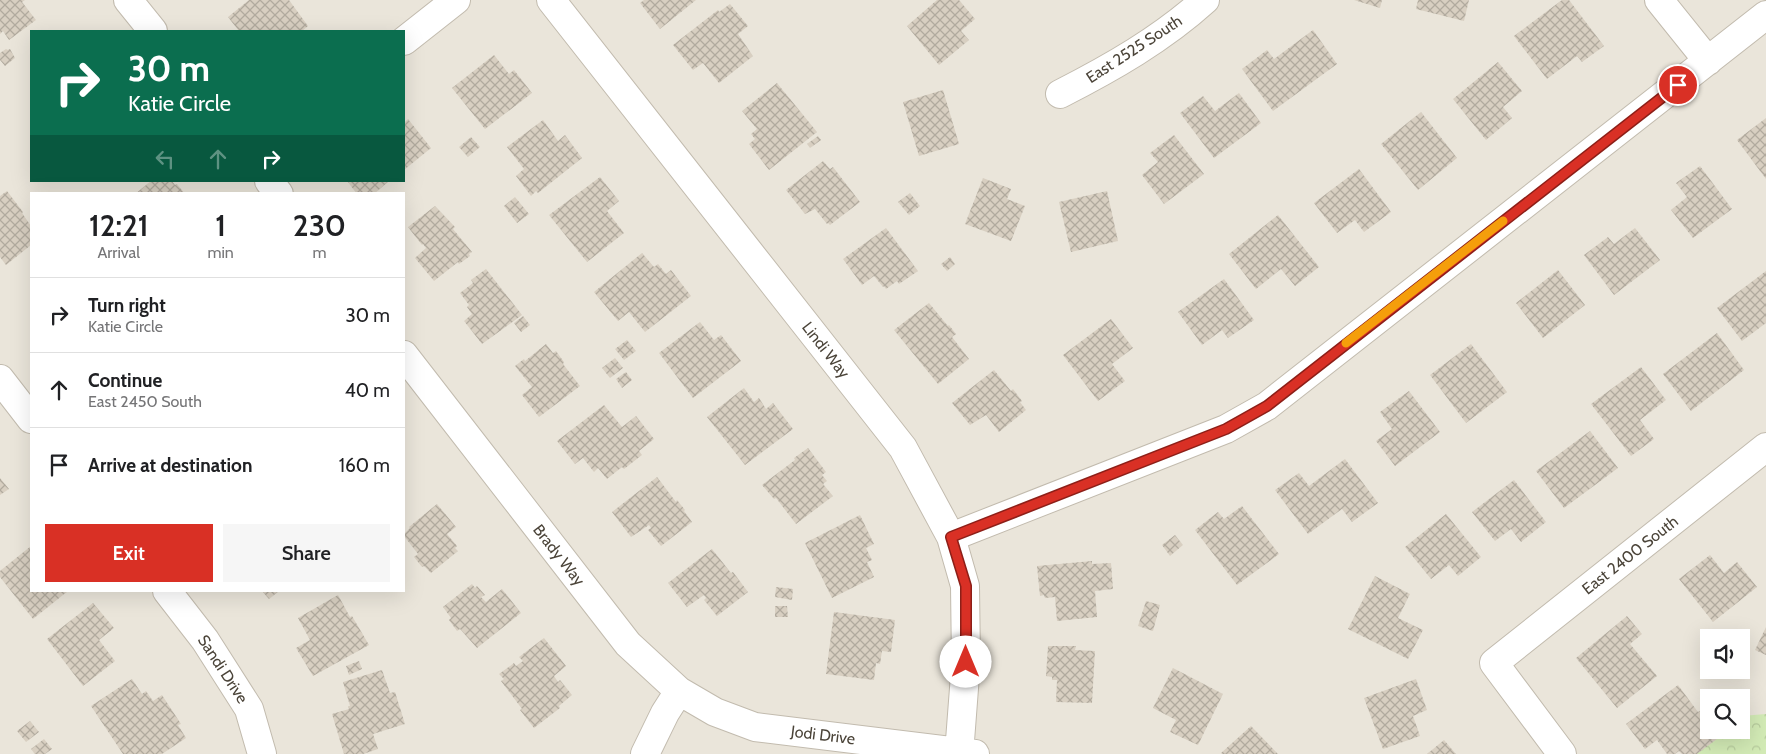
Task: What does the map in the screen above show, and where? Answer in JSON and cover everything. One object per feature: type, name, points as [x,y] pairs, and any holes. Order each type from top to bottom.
[{"type":"street","points":[[128,0],[151,30]]},
{"type":"street","points":[[405,40],[456,0]]},
{"type":"street","name":"Lindi Way","points":[[551,0],[903,448],[951,537],[966,586],[965,753]]},
{"type":"street","name":"East 2525 South","points":[[1060,94],[1116,65],[1205,0]]},
{"type":"street","points":[[1659,0],[1708,61]]},
{"type":"street","points":[[951,537],[1226,429],[1267,406],[1766,16]]},
{"type":"street","points":[[270,182],[277,192]]},
{"type":"street","name":"Brady Way","points":[[405,356],[628,644],[679,691]]},
{"type":"street","points":[[0,379],[30,418]]},
{"type":"street","name":"East 2400 South","points":[[1562,754],[1494,663],[1766,447]]},
{"type":"street","name":"Sandi Drive","points":[[168,592],[205,640],[249,709],[262,754]]},
{"type":"street","points":[[645,754],[665,713],[679,691]]},
{"type":"street","name":"Jodi Drive","points":[[679,691],[715,712],[755,727],[965,753]]},
{"type":"shaded area","points":[[0,0],[1766,0],[1766,754],[0,754]]},
{"type":"green space","points":[[1766,714],[1766,754],[1688,754],[1707,739],[1750,739],[1750,715]]},
{"type":"building","points":[[0,0],[25,0],[22,2],[36,20],[9,40],[3,31],[0,34]]},
{"type":"building","points":[[249,0],[289,0],[308,26],[303,30],[238,30],[228,17]]},
{"type":"building","points":[[644,0],[696,0],[660,29],[640,3]]},
{"type":"building","points":[[937,0],[959,0],[975,19],[961,31],[969,40],[939,65],[907,26]]},
{"type":"building","points":[[1354,0],[1382,0],[1380,8]]},
{"type":"building","points":[[1418,0],[1469,0],[1464,21],[1416,9]]},
{"type":"building","points":[[1562,0],[1569,0],[1604,46],[1582,62],[1577,56],[1547,79],[1514,36]]},
{"type":"building","points":[[730,4],[748,26],[738,34],[753,56],[719,83],[703,63],[693,70],[673,45],[718,10],[719,12]]},
{"type":"building","points":[[1313,30],[1337,64],[1273,111],[1242,69],[1267,50],[1274,59]]},
{"type":"building","points":[[10,49],[15,58],[5,66],[0,60],[0,53]]},
{"type":"building","points":[[494,55],[509,74],[514,70],[532,93],[485,129],[452,88]]},
{"type":"building","points":[[1498,62],[1522,91],[1503,107],[1512,118],[1486,140],[1453,99]]},
{"type":"building","points":[[777,83],[817,132],[769,170],[749,144],[755,139],[751,134],[757,129],[742,111]]},
{"type":"building","points":[[943,90],[959,144],[919,156],[903,102]]},
{"type":"building","points":[[1239,93],[1261,123],[1214,158],[1180,113],[1203,96],[1215,111]]},
{"type":"building","points":[[1421,112],[1457,158],[1418,190],[1381,144]]},
{"type":"building","points":[[1766,118],[1766,179],[1737,140]]},
{"type":"building","points":[[408,119],[431,148],[405,169],[405,122]]},
{"type":"building","points":[[543,120],[558,141],[565,135],[582,158],[538,193],[536,191],[531,196],[516,176],[524,169],[507,147]]},
{"type":"building","points":[[1174,135],[1204,174],[1164,204],[1142,175],[1158,162],[1150,153]]},
{"type":"building","points":[[818,136],[821,140],[810,148],[807,144]]},
{"type":"building","points":[[471,137],[480,147],[468,157],[459,147]]},
{"type":"building","points":[[823,161],[830,169],[833,167],[860,202],[830,225],[827,224],[815,209],[805,214],[786,190]]},
{"type":"building","points":[[1700,166],[1732,209],[1693,238],[1671,210],[1687,197],[1676,183]]},
{"type":"building","points":[[1359,169],[1391,212],[1364,232],[1355,220],[1337,233],[1314,203]]},
{"type":"building","points":[[600,177],[619,201],[607,211],[624,233],[587,262],[549,215]]},
{"type":"building","points":[[983,178],[1011,189],[1007,199],[1025,206],[1011,241],[965,224]]},
{"type":"building","points":[[150,182],[173,182],[183,192],[137,192]]},
{"type":"building","points":[[348,182],[388,182],[376,192],[355,192]]},
{"type":"building","points":[[7,191],[30,225],[30,246],[6,265],[0,257],[0,196]]},
{"type":"building","points":[[1107,191],[1118,241],[1071,252],[1059,202]]},
{"type":"building","points":[[910,193],[920,206],[909,215],[898,202]]},
{"type":"building","points":[[515,197],[529,214],[517,223],[504,206]]},
{"type":"building","points":[[435,206],[455,227],[453,229],[472,252],[469,254],[470,256],[459,264],[458,262],[434,281],[415,258],[426,248],[408,227]]},
{"type":"building","points":[[1278,215],[1319,267],[1295,286],[1281,269],[1256,289],[1229,254]]},
{"type":"building","points":[[886,228],[918,271],[899,284],[897,281],[886,289],[874,276],[862,285],[843,259]]},
{"type":"building","points":[[1635,228],[1660,260],[1614,295],[1584,255],[1608,237],[1614,244]]},
{"type":"building","points":[[642,253],[654,267],[658,264],[666,274],[671,270],[691,296],[645,332],[629,312],[618,321],[594,292]]},
{"type":"building","points":[[950,257],[955,264],[947,271],[941,264]]},
{"type":"building","points":[[486,269],[522,315],[482,344],[464,321],[472,314],[467,307],[469,305],[460,293],[473,283],[471,280]]},
{"type":"building","points":[[1558,270],[1585,305],[1543,338],[1516,303]]},
{"type":"building","points":[[1766,271],[1766,323],[1742,341],[1717,308]]},
{"type":"building","points":[[1224,279],[1254,320],[1228,338],[1222,330],[1202,345],[1178,312]]},
{"type":"building","points":[[929,303],[956,334],[952,337],[969,359],[938,384],[894,330]]},
{"type":"building","points":[[523,316],[530,325],[521,332],[514,323]]},
{"type":"building","points":[[1111,319],[1133,348],[1112,364],[1125,381],[1098,401],[1063,355]]},
{"type":"building","points":[[700,322],[714,340],[721,335],[741,361],[693,398],[659,353]]},
{"type":"building","points":[[1717,333],[1744,370],[1691,411],[1663,374]]},
{"type":"building","points":[[627,340],[636,351],[624,360],[615,349]]},
{"type":"building","points":[[546,344],[553,353],[556,351],[564,362],[563,364],[580,386],[539,417],[522,395],[532,387],[515,366],[524,359],[525,361]]},
{"type":"building","points":[[1471,344],[1507,392],[1466,423],[1430,375]]},
{"type":"building","points":[[615,358],[623,368],[610,378],[602,368]]},
{"type":"building","points":[[1641,367],[1666,400],[1640,420],[1654,439],[1631,456],[1591,404]]},
{"type":"building","points":[[994,370],[1011,391],[1013,389],[1026,410],[999,432],[986,415],[970,425],[952,403]]},
{"type":"building","points":[[626,372],[632,380],[622,388],[616,379]]},
{"type":"building","points":[[744,388],[754,402],[759,398],[766,409],[773,403],[793,429],[745,465],[707,417]]},
{"type":"building","points":[[1409,391],[1440,432],[1395,466],[1376,441],[1392,429],[1380,412]]},
{"type":"building","points":[[604,405],[622,427],[636,416],[654,439],[639,451],[642,455],[607,479],[598,468],[594,472],[583,458],[575,464],[557,441]]},
{"type":"building","points":[[1590,431],[1618,468],[1564,508],[1536,471]]},
{"type":"building","points":[[808,448],[826,472],[822,475],[827,481],[823,484],[833,496],[796,524],[776,498],[774,499],[762,485]]},
{"type":"building","points":[[1345,459],[1378,503],[1352,522],[1342,509],[1308,534],[1275,490],[1299,473],[1309,486]]},
{"type":"building","points":[[657,477],[676,502],[677,500],[685,510],[692,522],[661,546],[648,530],[651,528],[649,525],[631,537],[612,512]]},
{"type":"building","points":[[0,478],[9,489],[0,495]]},
{"type":"building","points":[[1514,480],[1546,522],[1521,542],[1511,529],[1495,541],[1472,512]]},
{"type":"building","points":[[437,504],[456,527],[447,534],[457,546],[455,548],[458,551],[431,573],[424,566],[422,567],[414,557],[418,554],[405,537],[405,533],[409,527]]},
{"type":"building","points":[[1242,506],[1279,554],[1237,585],[1195,530],[1218,512],[1224,519]]},
{"type":"building","points":[[1446,514],[1481,557],[1458,576],[1449,565],[1431,579],[1405,547]]},
{"type":"building","points":[[860,515],[874,544],[866,548],[872,560],[867,562],[874,577],[832,598],[805,543]]},
{"type":"building","points":[[1175,535],[1183,545],[1170,556],[1162,545]]},
{"type":"building","points":[[30,547],[30,592],[67,592],[33,619],[0,577],[0,571]]},
{"type":"building","points":[[712,549],[748,592],[717,616],[704,600],[706,598],[704,595],[687,607],[668,583]]},
{"type":"building","points":[[1710,555],[1724,573],[1737,562],[1757,587],[1713,622],[1679,579]]},
{"type":"building","points":[[1092,561],[1092,564],[1111,563],[1113,589],[1095,591],[1097,617],[1057,621],[1055,597],[1045,598],[1044,595],[1040,596],[1037,566]]},
{"type":"building","points":[[1375,576],[1410,594],[1398,618],[1423,630],[1408,659],[1348,629]]},
{"type":"building","points":[[472,584],[475,588],[477,586],[485,595],[481,597],[486,602],[502,589],[521,613],[477,648],[460,629],[457,631],[443,607]]},
{"type":"building","points":[[776,587],[793,589],[792,600],[775,597]]},
{"type":"building","points":[[263,592],[278,592],[269,599]]},
{"type":"building","points":[[338,595],[369,645],[313,676],[296,648],[310,640],[298,618]]},
{"type":"building","points":[[1146,601],[1160,605],[1153,631],[1138,626]]},
{"type":"building","points":[[93,603],[114,628],[99,640],[115,661],[83,686],[47,639]]},
{"type":"building","points":[[775,606],[787,606],[788,617],[775,617]]},
{"type":"building","points":[[834,612],[895,620],[891,652],[882,651],[880,664],[876,663],[874,680],[826,674]]},
{"type":"building","points":[[1627,616],[1642,634],[1630,644],[1657,676],[1617,708],[1576,658]]},
{"type":"building","points":[[1766,627],[1766,655],[1755,650]]},
{"type":"building","points":[[544,638],[566,666],[554,676],[558,682],[560,680],[572,695],[559,706],[560,708],[534,728],[501,681],[504,679],[499,674],[514,663],[516,666],[523,661],[519,657]]},
{"type":"building","points":[[1048,646],[1076,646],[1075,650],[1095,651],[1092,703],[1056,702],[1057,680],[1052,680],[1052,677],[1046,676]]},
{"type":"building","points":[[359,661],[362,669],[349,675],[346,666]]},
{"type":"building","points":[[1173,668],[1223,694],[1198,745],[1170,732],[1176,720],[1153,708]]},
{"type":"building","points":[[382,670],[390,693],[395,692],[405,724],[373,734],[378,749],[363,754],[344,754],[332,714],[349,709],[348,706],[350,706],[343,682]]},
{"type":"building","points":[[132,679],[142,694],[146,691],[153,701],[162,695],[181,724],[178,725],[186,738],[162,754],[123,754],[91,706]]},
{"type":"building","points":[[1416,679],[1427,710],[1413,716],[1420,736],[1383,749],[1364,698]]},
{"type":"building","points":[[1678,685],[1698,712],[1700,711],[1700,739],[1717,739],[1697,754],[1682,754],[1679,751],[1675,754],[1667,754],[1657,740],[1645,749],[1626,724]]},
{"type":"building","points":[[30,721],[39,732],[26,742],[17,731]]},
{"type":"building","points":[[1251,726],[1278,754],[1221,753]]},
{"type":"building","points":[[44,739],[52,749],[45,754],[35,754],[31,749]]},
{"type":"building","points":[[1444,740],[1456,754],[1427,754]]},
{"type":"slow traffic","points":[[1346,343],[1503,221]]},
{"type":"route","points":[[966,662],[966,586],[951,537],[1226,429],[1267,406],[1678,85]]}]
